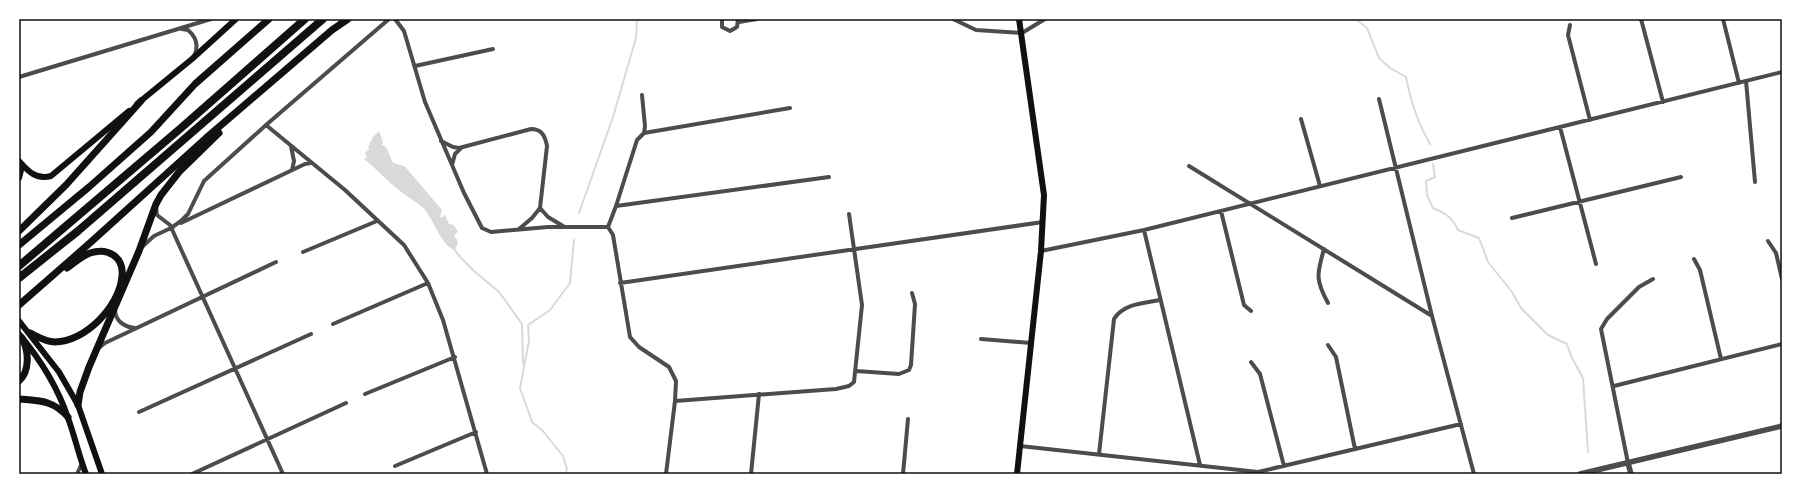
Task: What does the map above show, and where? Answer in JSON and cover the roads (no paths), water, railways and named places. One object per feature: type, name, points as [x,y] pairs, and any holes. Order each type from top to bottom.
[{"type":"highway","points":[[19,245],[89,187],[150,132],[195,84],[269,19]]},
{"type":"highway","points":[[19,266],[158,148],[305,19]]},
{"type":"highway","points":[[19,278],[78,231],[323,19]]},
{"type":"highway","points":[[20,304],[206,138],[332,30],[348,19]]},
{"type":"highway","points":[[78,405],[83,383],[161,195],[179,172],[262,91]]},
{"type":"highway","points":[[19,231],[66,185],[141,101]]},
{"type":"highway","points":[[30,333],[42,340],[54,342],[68,341],[81,335],[103,317],[111,305],[122,278],[122,269],[116,256],[109,252],[97,251],[86,256],[36,290]]},
{"type":"highway","points":[[19,381],[24,374],[26,365],[26,345],[21,336]]},
{"type":"highway","points":[[19,399],[50,403],[60,408],[68,417]]},
{"type":"main road","points":[[19,162],[34,175],[43,178],[51,176],[192,59],[236,19]]},
{"type":"main road","points":[[1017,474],[1041,251],[1044,195],[1019,19]]},
{"type":"main road","points":[[19,162],[21,170],[19,178]]},
{"type":"main road","points":[[19,321],[30,333],[59,372],[78,405],[102,474]]},
{"type":"main road","points":[[21,336],[44,368],[60,396],[86,474]]},
{"type":"street","points":[[19,77],[211,19]]},
{"type":"street","points":[[171,228],[184,218],[204,181],[266,125],[389,19]]},
{"type":"street","points":[[395,19],[404,30],[425,102],[441,141],[482,228],[491,232],[566,227],[608,227]]},
{"type":"street","points":[[722,19],[722,27],[730,31],[735,29],[739,20],[757,19]]},
{"type":"street","points":[[954,19],[976,30],[1022,33],[1045,19]]},
{"type":"street","points":[[1641,19],[1663,102]]},
{"type":"street","points":[[1723,19],[1739,83]]},
{"type":"street","points":[[1570,25],[1568,35],[1590,120]]},
{"type":"street","points":[[177,30],[188,30],[195,39],[196,49],[192,59]]},
{"type":"street","points":[[415,66],[493,48]]},
{"type":"street","points":[[1041,251],[1144,230],[1782,72]]},
{"type":"street","points":[[1746,81],[1755,182]]},
{"type":"street","points":[[642,95],[645,126],[644,133]]},
{"type":"street","points":[[1378,99],[1432,316],[1474,474]]},
{"type":"street","points":[[666,474],[676,381],[669,367],[639,347],[630,336],[613,236],[608,227],[637,140],[644,133],[790,108]]},
{"type":"street","points":[[1301,119],[1320,186]]},
{"type":"street","points":[[266,125],[345,190],[404,245],[428,283],[443,320],[455,357],[487,474]]},
{"type":"street","points":[[1560,127],[1596,264]]},
{"type":"street","points":[[441,141],[455,148],[462,148],[531,129],[536,129],[542,132],[546,138],[547,146],[540,208],[532,218],[518,230]]},
{"type":"street","points":[[291,145],[294,161],[292,171]]},
{"type":"street","points":[[452,165],[455,154],[462,148]]},
{"type":"street","points":[[139,251],[154,236],[305,164],[311,163]]},
{"type":"street","points":[[1189,166],[1432,316]]},
{"type":"street","points":[[616,206],[829,177]]},
{"type":"street","points":[[1512,218],[1681,177]]},
{"type":"street","points":[[194,202],[192,212],[194,214],[199,214]]},
{"type":"street","points":[[156,204],[157,215],[170,225],[283,474]]},
{"type":"street","points":[[540,208],[548,217],[566,227]]},
{"type":"street","points":[[1220,211],[1244,305],[1251,311]]},
{"type":"street","points":[[675,401],[836,389],[849,386],[854,382],[862,305],[849,214]]},
{"type":"street","points":[[303,252],[377,221]]},
{"type":"street","points":[[620,283],[854,248],[1043,222]]},
{"type":"street","points":[[1144,230],[1200,465]]},
{"type":"street","points":[[1768,241],[1776,253],[1782,279]]},
{"type":"street","points":[[1324,249],[1318,268],[1318,286],[1328,303]]},
{"type":"street","points":[[1694,259],[1700,270],[1721,359]]},
{"type":"street","points":[[97,349],[105,343],[203,298],[276,262]]},
{"type":"street","points":[[1631,474],[1601,329],[1603,324],[1640,286],[1653,279]]},
{"type":"street","points":[[333,324],[428,283]]},
{"type":"street","points":[[856,370],[899,374],[909,370],[911,365],[915,304],[912,293]]},
{"type":"street","points":[[1099,454],[1114,319],[1118,312],[1124,308],[1160,300]]},
{"type":"street","points":[[115,308],[116,316],[123,325],[126,327],[138,328]]},
{"type":"street","points":[[139,412],[311,334]]},
{"type":"street","points":[[981,339],[1031,343]]},
{"type":"street","points":[[1614,386],[1782,344]]},
{"type":"street","points":[[1328,345],[1336,358],[1356,449]]},
{"type":"street","points":[[364,394],[455,357]]},
{"type":"street","points":[[1251,362],[1260,374],[1284,466]]},
{"type":"street","points":[[751,474],[759,394]]},
{"type":"street","points":[[192,474],[346,404]]},
{"type":"street","points":[[903,474],[908,419]]},
{"type":"street","points":[[1020,446],[1200,465],[1259,473],[1461,424]]},
{"type":"street","points":[[1580,474],[1782,426]]},
{"type":"street","points":[[395,466],[476,432]]},
{"type":"street","points":[[77,474],[82,463]]},
{"type":"waterway","points":[[579,213],[613,117],[636,38],[637,19]]},
{"type":"waterway","points":[[1356,19],[1367,28],[1379,58],[1390,68],[1406,77],[1415,111],[1430,144]]},
{"type":"waterway","points":[[1433,164],[1435,177],[1426,181],[1427,195],[1433,208],[1448,216],[1458,230],[1479,238],[1488,262],[1512,292],[1521,308],[1548,335],[1567,344],[1571,356],[1583,378],[1588,452]]},
{"type":"waterway","points":[[565,474],[567,469],[563,456],[543,431],[532,422],[520,388],[529,341],[528,325],[550,310],[570,283],[574,240]]},
{"type":"waterway","points":[[454,249],[474,271],[499,292],[522,324],[523,364]]}]
